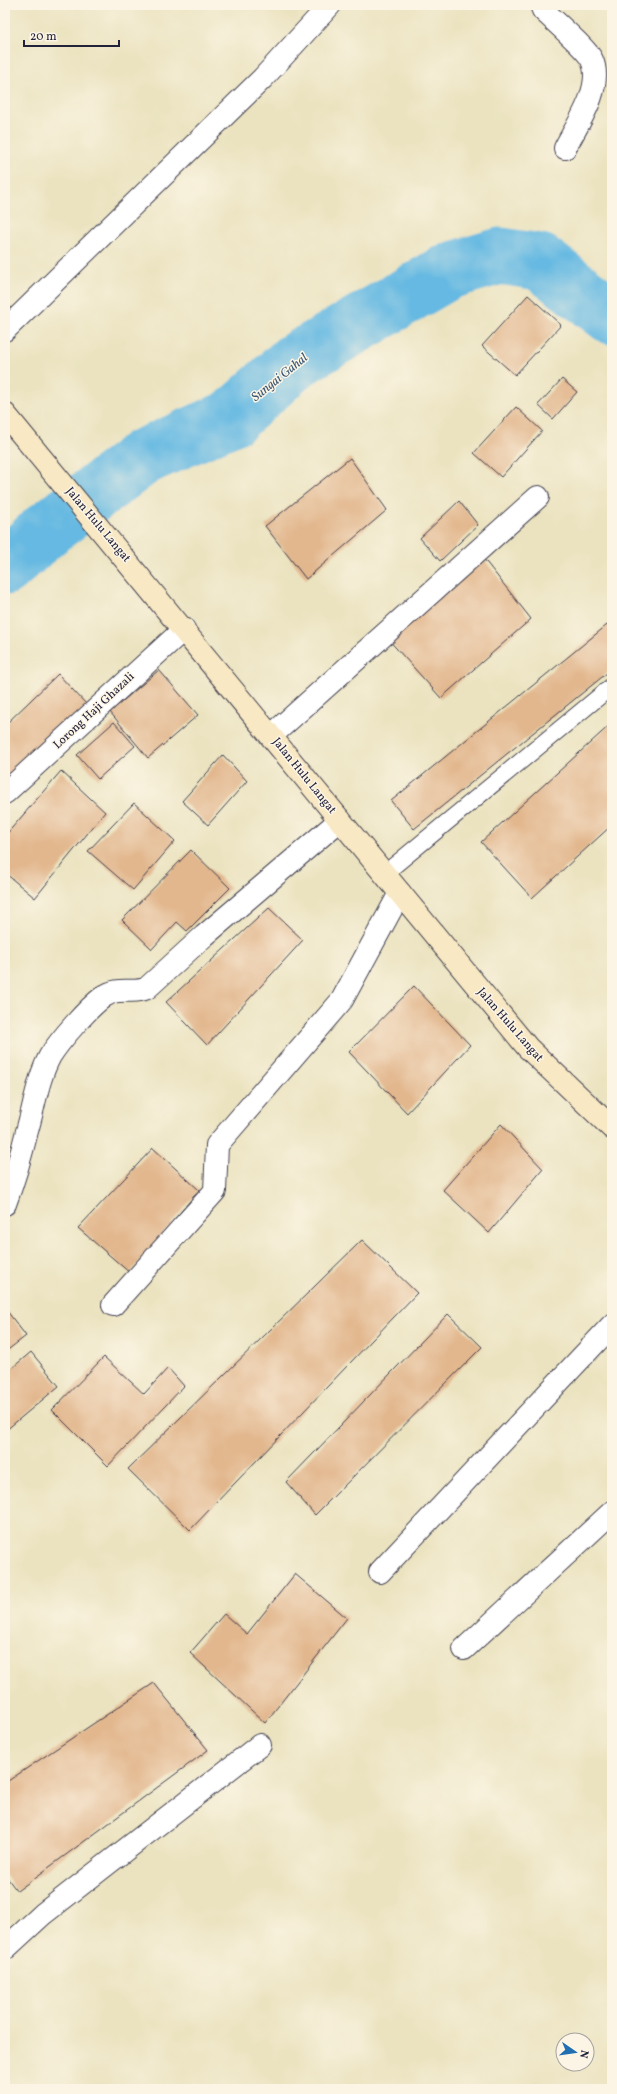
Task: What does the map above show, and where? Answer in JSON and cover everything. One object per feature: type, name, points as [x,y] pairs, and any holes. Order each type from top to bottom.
[{"type":"street","points":[[5,330],[263,78],[330,5]]},
{"type":"street","points":[[541,5],[543,10],[591,59],[596,72],[592,93],[565,148]]},
{"type":"street","name":"Jalan Hulu Langat","points":[[5,414],[184,629],[528,1048],[612,1128]]},
{"type":"street","points":[[271,736],[538,497]]},
{"type":"street","name":"Lorong Haji Ghazali","points":[[5,793],[184,629]]},
{"type":"street","points":[[5,1204],[22,1154],[42,1075],[50,1056],[69,1033],[103,997],[121,990],[142,990],[147,988],[204,936],[340,820]]},
{"type":"street","points":[[113,1305],[215,1191],[217,1145],[342,1000],[400,893]]},
{"type":"street","points":[[380,1572],[612,1325]]},
{"type":"street","points":[[464,1649],[612,1512]]},
{"type":"street","points":[[5,1949],[43,1914],[260,1745]]},
{"type":"lane","points":[[384,874],[612,686]]},
{"type":"building","points":[[528,295],[561,325],[515,375],[482,346]]},
{"type":"building","points":[[562,379],[577,392],[553,419],[538,405]]},
{"type":"building","points":[[516,407],[542,431],[501,477],[474,453]]},
{"type":"building","points":[[350,458],[387,510],[306,579],[265,526]]},
{"type":"building","points":[[459,501],[478,525],[440,561],[420,538]]},
{"type":"building","points":[[483,558],[531,619],[441,698],[387,638]]},
{"type":"building","points":[[612,621],[612,669],[414,829],[391,801]]},
{"type":"building","points":[[159,670],[198,715],[148,758],[110,712]]},
{"type":"building","points":[[58,674],[87,705],[11,779],[5,773],[5,725]]},
{"type":"building","points":[[114,722],[135,746],[98,779],[77,755]]},
{"type":"building","points":[[612,723],[612,825],[532,898],[481,842]]},
{"type":"building","points":[[223,755],[247,781],[208,825],[182,801]]},
{"type":"building","points":[[61,771],[105,812],[35,898],[5,873],[5,836]]},
{"type":"building","points":[[134,803],[175,841],[133,890],[88,851]]},
{"type":"building","points":[[191,850],[230,888],[187,931],[177,922],[152,949],[122,920]]},
{"type":"building","points":[[269,908],[303,940],[207,1045],[166,1002]]},
{"type":"building","points":[[414,986],[470,1045],[407,1113],[349,1052]]},
{"type":"building","points":[[501,1124],[543,1169],[489,1233],[443,1190]]},
{"type":"building","points":[[153,1148],[199,1190],[130,1273],[78,1228]]},
{"type":"building","points":[[362,1240],[417,1293],[190,1530],[128,1469]]},
{"type":"building","points":[[7,1311],[26,1336],[5,1352],[5,1312]]},
{"type":"building","points":[[448,1314],[482,1347],[315,1515],[286,1482]]},
{"type":"building","points":[[31,1352],[59,1386],[5,1431],[5,1374]]},
{"type":"building","points":[[104,1357],[144,1394],[168,1368],[184,1386],[108,1466],[52,1410]]},
{"type":"building","points":[[295,1574],[347,1618],[265,1723],[190,1653],[224,1614],[247,1634]]},
{"type":"building","points":[[154,1683],[208,1750],[17,1891],[5,1875],[5,1783]]},
{"type":"waterway","name":"Sungai Gahal","points":[[5,567],[46,530],[143,457],[233,417],[295,361],[449,271],[500,256],[540,262],[612,316]]}]
